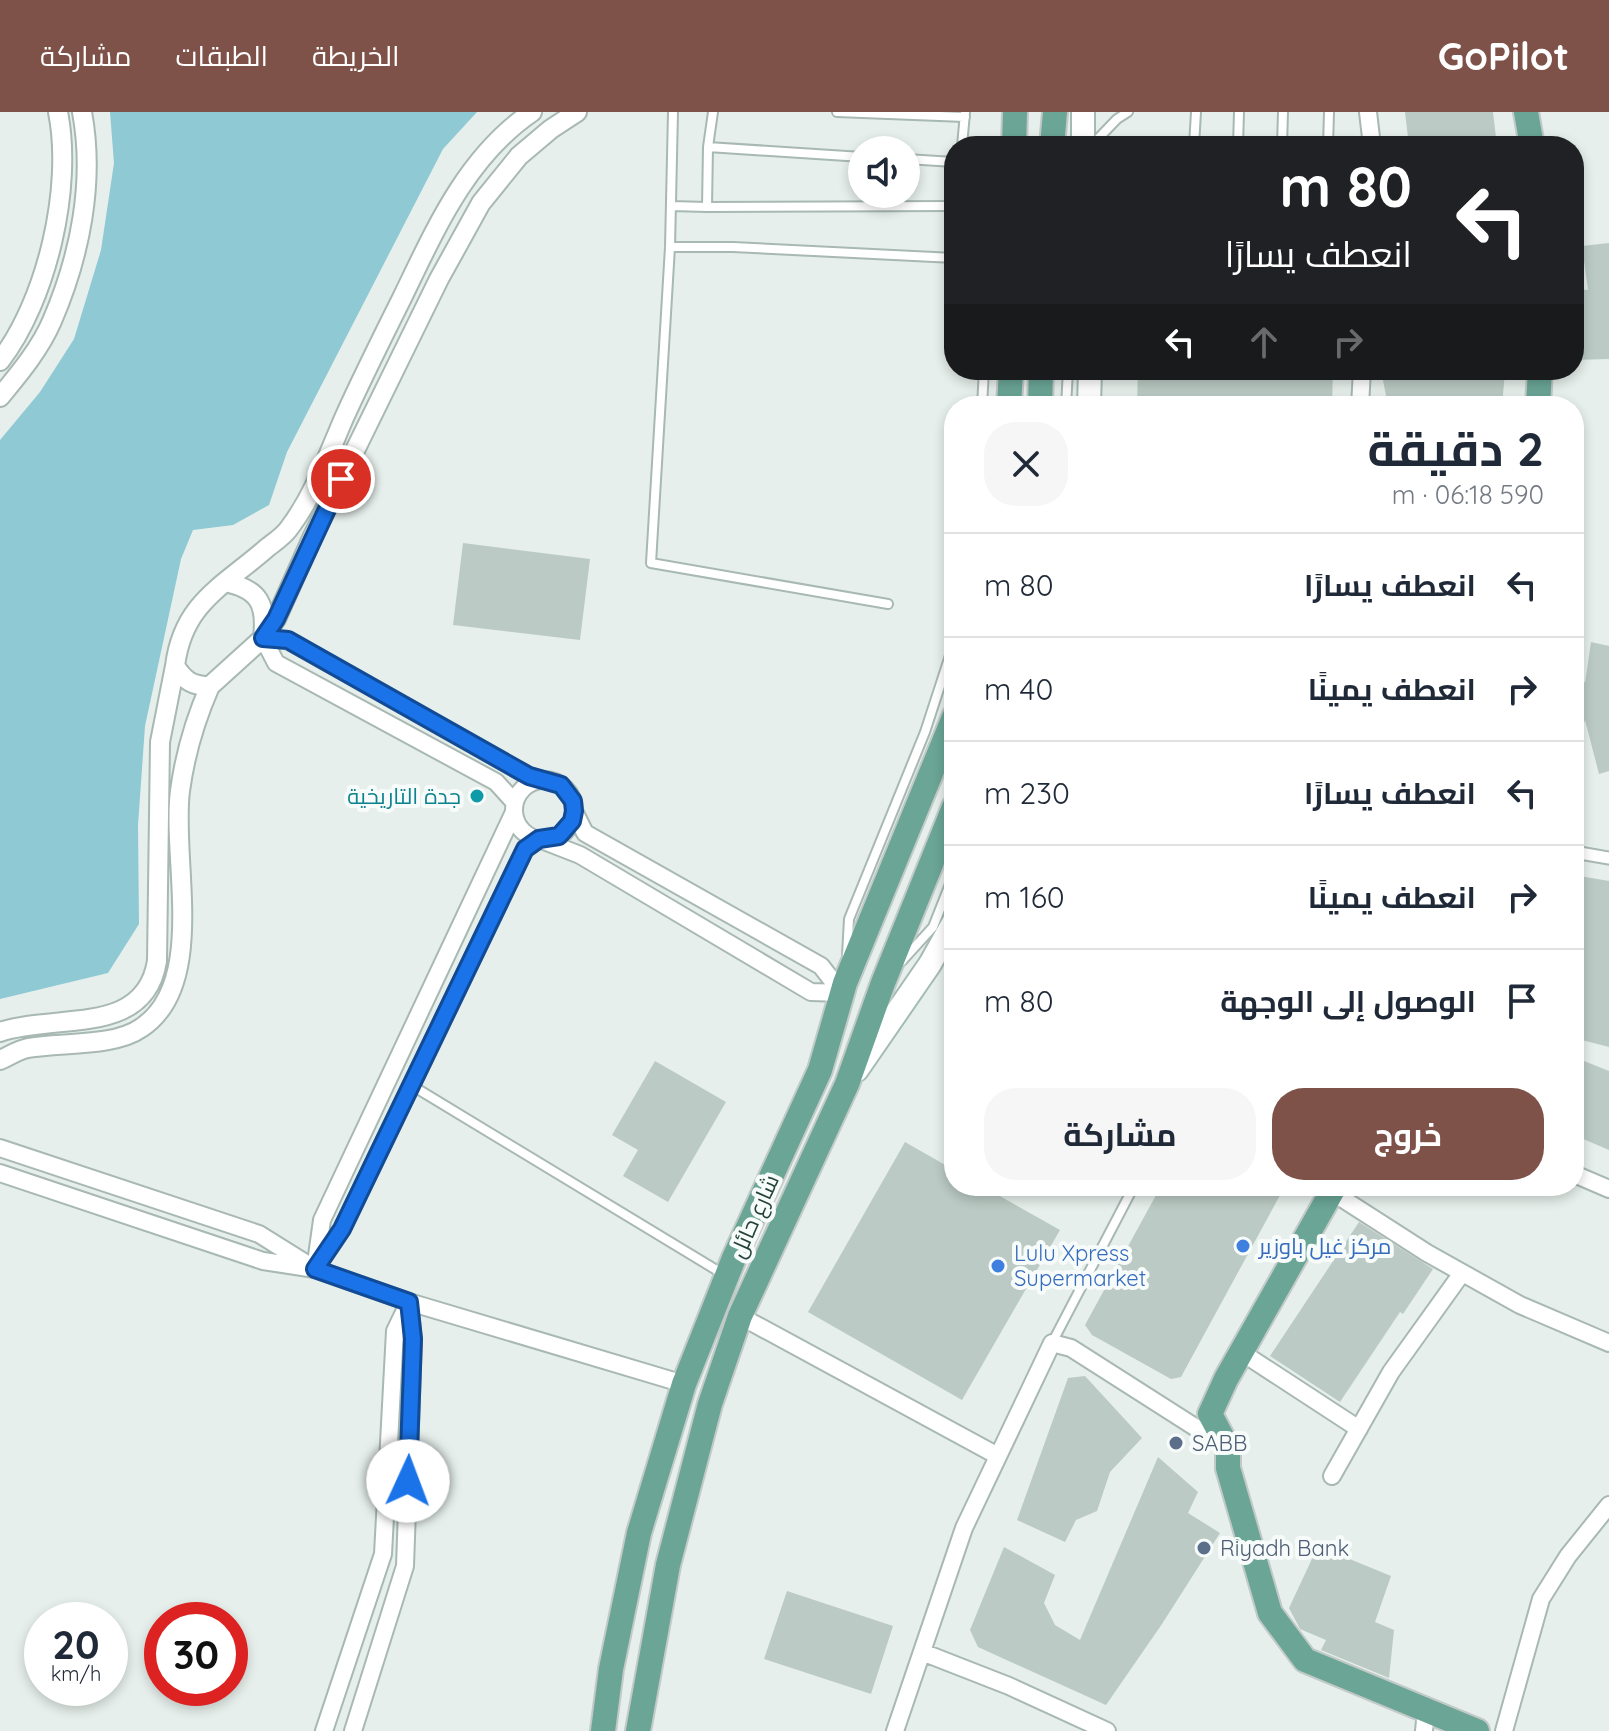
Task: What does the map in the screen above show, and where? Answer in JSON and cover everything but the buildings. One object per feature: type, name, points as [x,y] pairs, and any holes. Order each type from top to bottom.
[{"type":"main road","points":[[1014,136],[1015,112]]},
{"type":"main road","points":[[1053,136],[1055,112]]},
{"type":"main road","points":[[1526,112],[1530,136]]},
{"type":"main road","name":"شارع حائل","points":[[603,1731],[611,1669],[639,1533],[684,1384],[727,1277],[820,1070],[844,988],[944,742]]},
{"type":"main road","name":"شارع حائل","points":[[638,1731],[668,1565],[710,1404],[740,1316],[847,1084],[883,983],[944,832]]},
{"type":"main road","points":[[847,1084],[944,939]]},
{"type":"main road","points":[[1330,1196],[1241,1352],[1210,1414],[1228,1448],[1228,1468],[1270,1613],[1305,1660],[1425,1720],[1477,1731]]},
{"type":"street","points":[[0,361],[26,320],[49,254],[62,190],[63,136],[58,112]]},
{"type":"street","points":[[0,397],[25,366],[51,323],[77,244],[88,185],[87,140],[82,112]]},
{"type":"street","points":[[0,1032],[35,1023],[114,1016],[143,995],[155,977],[160,742],[181,637],[189,620],[208,595],[289,529],[317,480],[441,217],[483,156],[532,112]]},
{"type":"street","points":[[0,1060],[25,1049],[118,1038],[140,1029],[156,1015],[172,993],[179,969],[182,909],[180,794],[193,724],[210,686],[263,638],[276,619],[313,536],[439,279],[481,203],[519,156],[577,112]]},
{"type":"street","points":[[1368,112],[1371,136]]},
{"type":"street","points":[[225,582],[242,586],[256,596],[264,609],[263,638],[276,663],[496,782],[514,807],[521,830],[580,855],[811,992],[844,988]]},
{"type":"street","points":[[263,638],[288,640],[529,776],[552,780],[569,792],[585,833],[821,966],[844,988]]},
{"type":"street","points":[[175,666],[184,679],[195,686],[210,686]]},
{"type":"street","points":[[315,1269],[322,1220],[514,807],[525,786],[543,780]]},
{"type":"street","points":[[315,1269],[342,1229],[525,849],[539,839],[559,836],[572,821],[574,811]]},
{"type":"street","points":[[1584,854],[1609,858]]},
{"type":"street","points":[[0,1148],[259,1234],[315,1269]]},
{"type":"street","points":[[0,1173],[263,1261],[315,1269],[409,1302],[684,1384]]},
{"type":"street","points":[[1584,1178],[1609,1189]]},
{"type":"street","points":[[1345,1196],[1462,1273],[1520,1305],[1609,1343]]},
{"type":"street","points":[[1332,1476],[1391,1372],[1462,1273]]},
{"type":"street","points":[[324,1731],[383,1554],[395,1331],[409,1302]]},
{"type":"street","points":[[353,1731],[405,1566],[413,1339],[409,1302]]},
{"type":"street","points":[[740,1316],[998,1456]]},
{"type":"street","points":[[895,1731],[964,1528],[1052,1343],[1071,1348],[1228,1448]]},
{"type":"street","points":[[1241,1352],[1359,1429]]},
{"type":"street","points":[[1504,1731],[1541,1599],[1568,1556],[1609,1505]]},
{"type":"street","points":[[922,1652],[1009,1686],[1107,1731]]},
{"type":"lane","points":[[673,112],[670,247],[651,563],[888,604]]},
{"type":"lane","points":[[707,207],[708,147],[713,112]]},
{"type":"lane","points":[[837,112],[965,114],[963,136]]},
{"type":"lane","points":[[1083,136],[1128,112]]},
{"type":"lane","points":[[1195,136],[1196,112]]},
{"type":"lane","points":[[1238,136],[1239,112]]},
{"type":"lane","points":[[1282,136],[1283,112]]},
{"type":"lane","points":[[1328,136],[1329,112]]},
{"type":"lane","points":[[708,147],[848,156]]},
{"type":"lane","points":[[920,160],[944,161]]},
{"type":"lane","points":[[671,206],[944,206]]},
{"type":"lane","points":[[670,247],[733,247],[944,258]]},
{"type":"lane","points":[[844,988],[849,919],[925,732],[944,674]]},
{"type":"lane","points":[[883,983],[933,927],[944,899]]},
{"type":"lane","points":[[411,1085],[727,1277]]},
{"type":"lane","points":[[1052,1343],[1129,1196]]},
{"type":"water","points":[[110,112],[477,112],[443,149],[287,452],[269,505],[233,525],[193,530],[181,559],[145,726],[138,825],[139,924],[108,973],[0,999],[0,440],[40,392],[74,339],[101,250],[114,163]]},
{"type":"place","name":"جدة التاريخية","points":[[477,796]]},
{"type":"place","name":"مركز غيل باوزير","points":[[1243,1246]]},
{"type":"place","name":"Lulu Xpress Supermarket","points":[[998,1266]]},
{"type":"place","name":"SABB","points":[[1176,1443]]},
{"type":"place","name":"Riyadh Bank","points":[[1204,1548]]},
{"type":"route","points":[[341,479],[276,619],[263,638],[288,640],[529,776],[561,785],[569,792],[574,811],[567,830],[549,840],[539,839],[525,849],[342,1229],[315,1269],[409,1302],[413,1339],[408,1481]]}]
